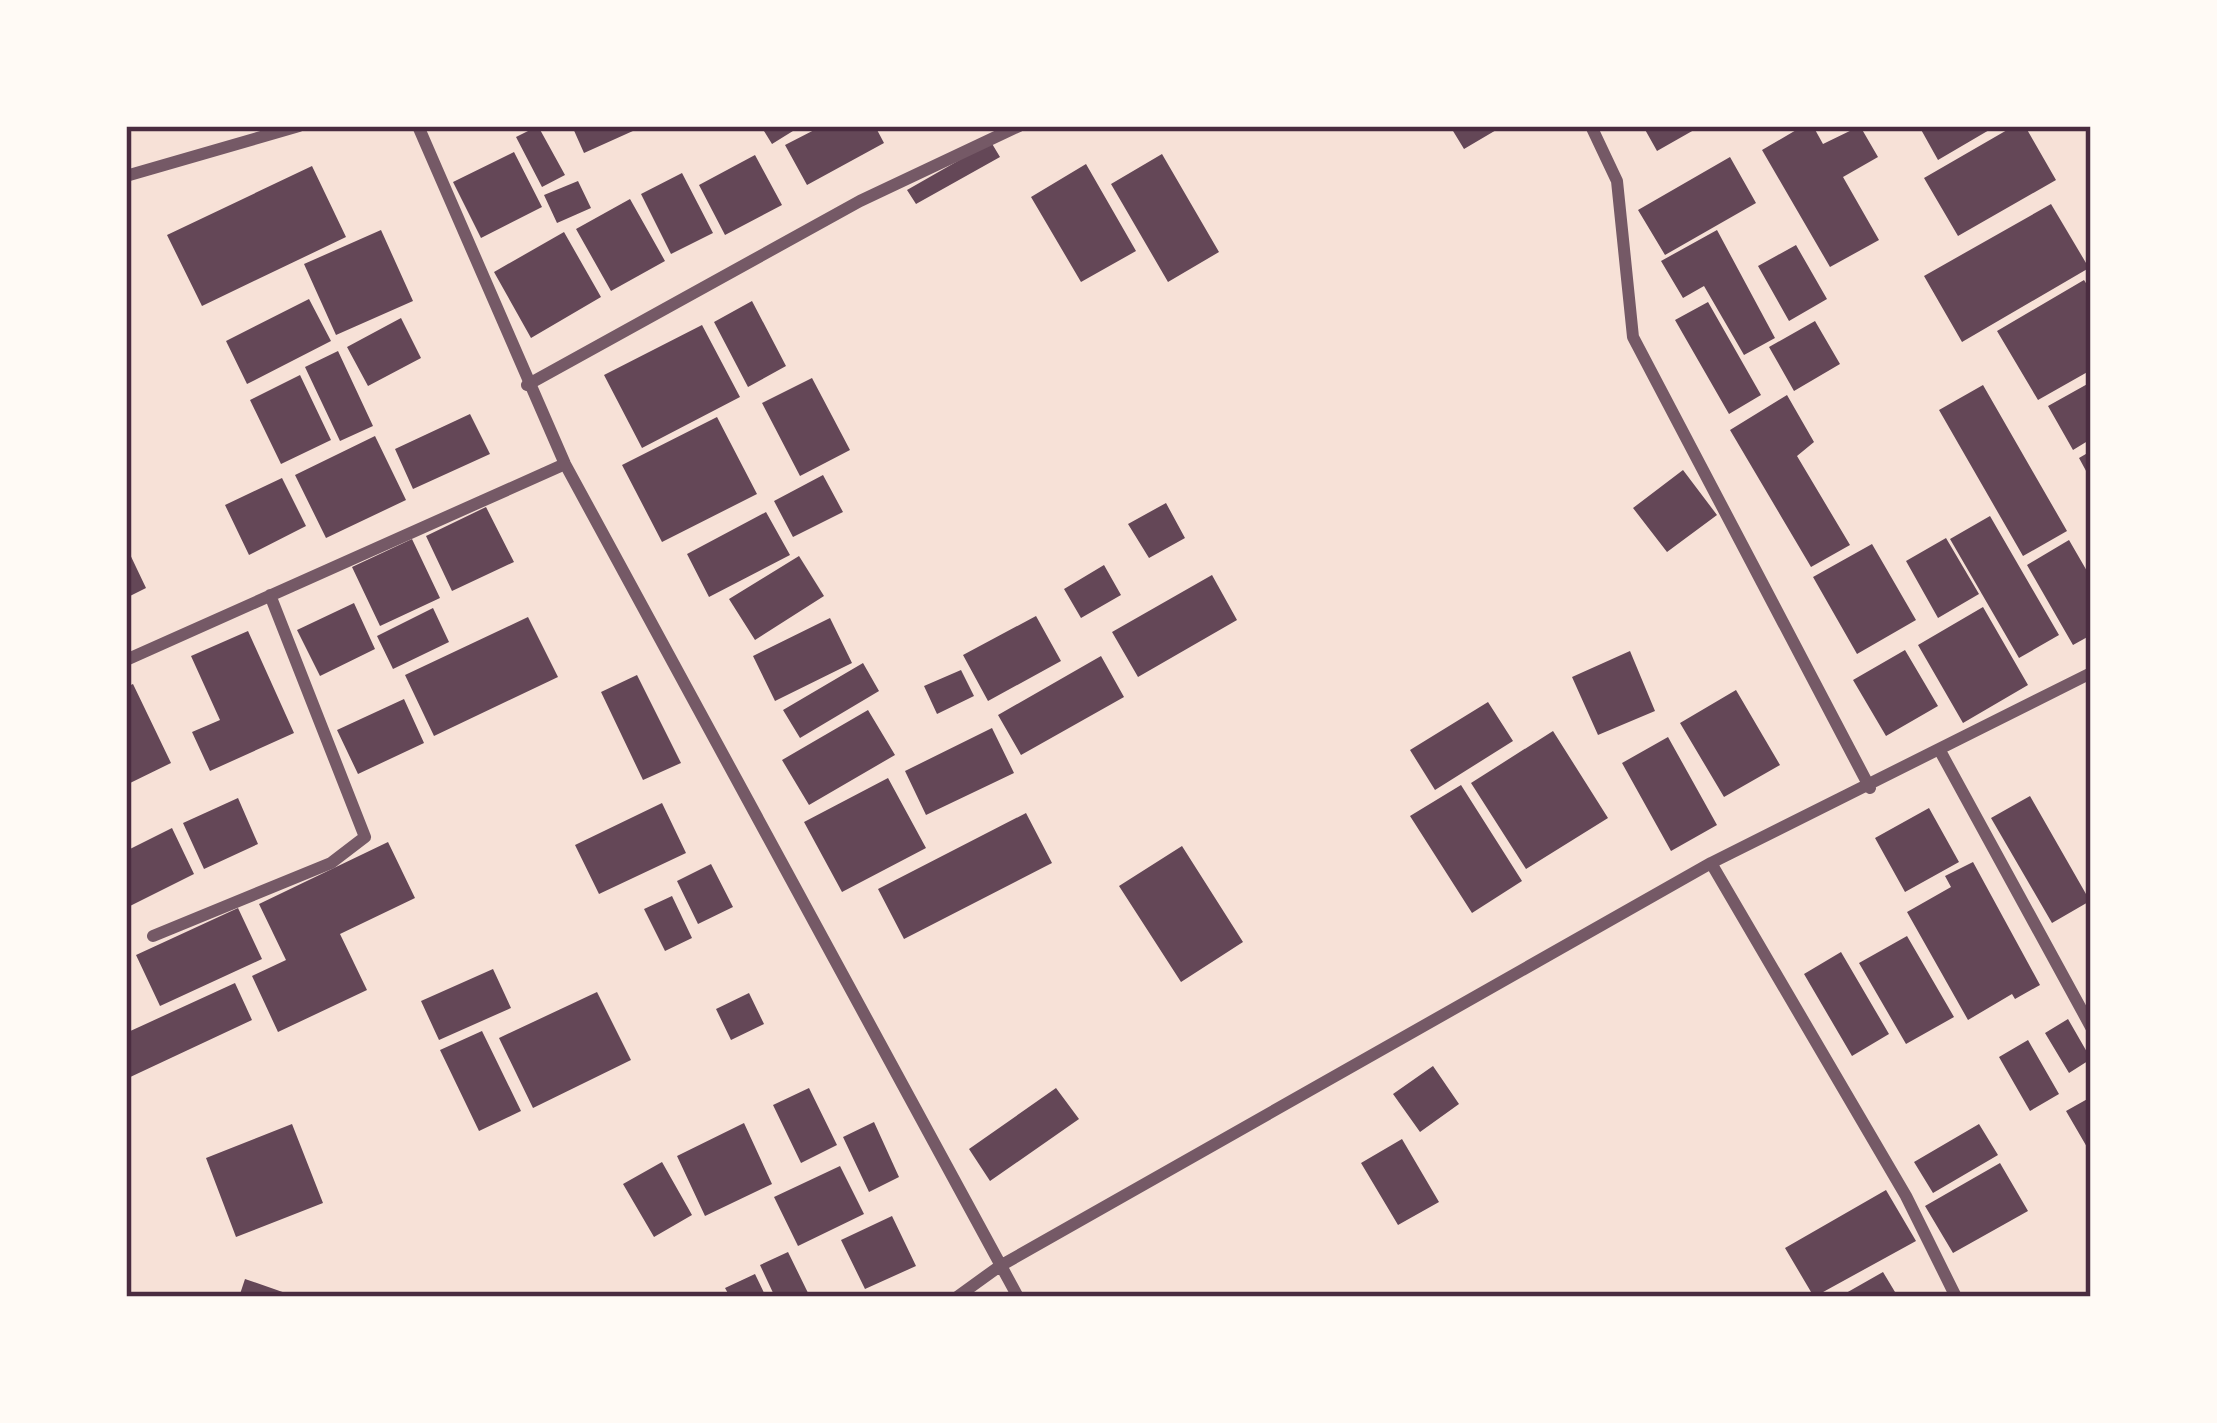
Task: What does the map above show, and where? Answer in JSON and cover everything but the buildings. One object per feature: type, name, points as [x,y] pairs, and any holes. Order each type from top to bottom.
[{"type":"street","points":[[126,176],[299,126]]},
{"type":"street","points":[[418,126],[565,464],[1018,1297]]},
{"type":"street","points":[[527,385],[860,201],[1019,126]]},
{"type":"street","points":[[1592,126],[1617,182],[1633,338],[1870,788]]},
{"type":"street","points":[[126,660],[565,464]]},
{"type":"street","points":[[153,936],[331,863],[365,837],[270,595]]},
{"type":"street","points":[[957,1297],[1000,1266],[1711,863],[1870,788],[2091,673]]},
{"type":"street","points":[[1939,749],[2091,1027]]},
{"type":"street","points":[[1711,863],[1906,1196],[1957,1297]]}]
